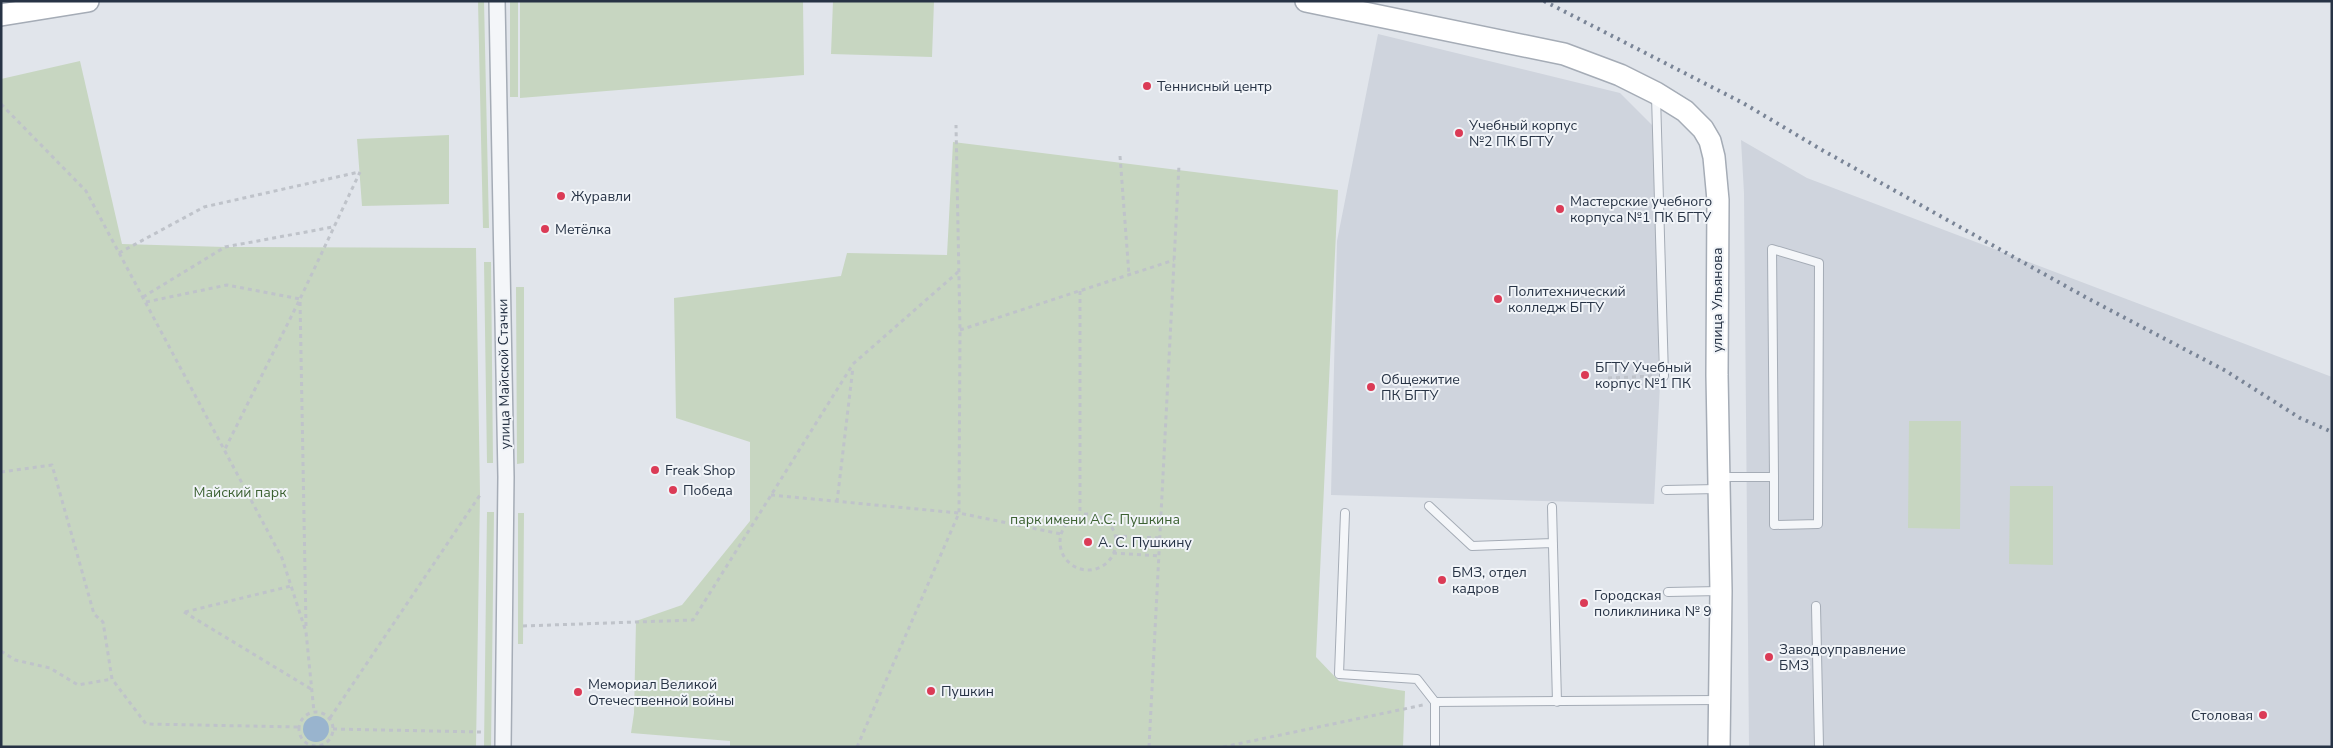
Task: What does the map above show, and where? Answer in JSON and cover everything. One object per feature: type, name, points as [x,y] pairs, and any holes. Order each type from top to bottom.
[{"type":"main road","points":[[1,15],[88,1]]},
{"type":"main road","name":"улица Ульянова","points":[[1306,1],[1564,54],[1620,75],[1656,93],[1685,110],[1704,129],[1710,141],[1716,166],[1718,200],[1721,591],[1718,700],[1719,747]]},
{"type":"street","name":"улица Майской Стачки","points":[[497,1],[506,477],[503,747]]},
{"type":"lane","points":[[1656,93],[1664,376]]},
{"type":"lane","points":[[1772,249],[1819,263],[1818,524],[1774,525],[1774,477],[1772,249]]},
{"type":"lane","points":[[1666,490],[1774,477]]},
{"type":"lane","points":[[1429,506],[1472,546],[1553,543]]},
{"type":"lane","points":[[1552,507],[1557,702]]},
{"type":"lane","points":[[1345,513],[1339,674],[1417,679],[1435,702],[1435,747]]},
{"type":"lane","points":[[1668,592],[1721,591]]},
{"type":"lane","points":[[1816,606],[1819,747]]},
{"type":"lane","points":[[1435,702],[1718,700]]},
{"type":"path","points":[[1,104],[86,190],[282,558],[306,632]]},
{"type":"path","points":[[857,747],[959,512],[960,330],[956,125]]},
{"type":"path","points":[[1120,156],[1129,275]]},
{"type":"path","points":[[1149,747],[1179,165]]},
{"type":"path","points":[[120,253],[204,207],[360,172],[300,299],[224,452]]},
{"type":"path","points":[[143,298],[225,247],[334,227]]},
{"type":"path","points":[[960,330],[1174,260]]},
{"type":"path","points":[[523,626],[693,620],[853,364],[958,272]]},
{"type":"path","points":[[146,302],[227,285],[300,299]]},
{"type":"path","points":[[1080,291],[1080,515]]},
{"type":"path","points":[[300,299],[306,632],[314,712]]},
{"type":"path","points":[[837,502],[853,364]]},
{"type":"path","points":[[1608,378],[1664,376]]},
{"type":"path","points":[[1,472],[52,465],[94,614],[103,622],[112,679],[146,724],[299,727]]},
{"type":"path","points":[[330,718],[480,495]]},
{"type":"path","points":[[771,495],[959,512],[1062,534]]},
{"type":"path","points":[[1080,515],[1098,516],[1106,520],[1116,536],[1114,554],[1108,561],[1092,569],[1075,566],[1063,552],[1062,534],[1072,519],[1080,515]]},
{"type":"path","points":[[1116,536],[1160,538]]},
{"type":"path","points":[[1114,554],[1159,556]]},
{"type":"path","points":[[291,586],[184,612],[311,689]]},
{"type":"path","points":[[1,651],[15,660],[50,668],[78,685],[112,679]]},
{"type":"path","points":[[1223,747],[1435,702]]},
{"type":"path","points":[[314,712],[324,714],[330,718],[333,729],[331,737],[327,742],[317,746],[307,744],[302,740],[299,727],[305,715],[314,712]]},
{"type":"path","points":[[333,729],[482,732]]},
{"type":"shaded area","name":"Политехнический колледж БГТУ","points":[[1378,34],[1620,93],[1656,129],[1661,201],[1658,356],[1660,384],[1654,504],[1331,495],[1337,241]]},
{"type":"shaded area","points":[[1741,140],[1807,178],[2332,377],[2332,747],[1749,747],[1744,193]]},
{"type":"green space","points":[[478,1],[484,1],[489,228],[483,228]]},
{"type":"green space","points":[[510,1],[518,1],[518,97],[510,97]]},
{"type":"green space","points":[[520,1],[803,1],[804,75],[520,98]]},
{"type":"green space","points":[[833,1],[934,1],[932,57],[831,54]]},
{"type":"green space","name":"Майский парк","points":[[80,61],[122,244],[225,247],[476,248],[480,495],[476,747],[1,747],[1,79]]},
{"type":"green space","points":[[449,135],[449,204],[362,206],[357,139]]},
{"type":"green space","name":"парк имени А.С. Пушкина","points":[[953,142],[1338,190],[1316,657],[1339,681],[1405,691],[1403,747],[730,747],[730,741],[631,733],[634,713],[636,621],[682,605],[750,521],[750,442],[676,418],[674,298],[841,276],[847,253],[947,255]]},
{"type":"green space","points":[[484,262],[491,262],[493,463],[487,463]]},
{"type":"green space","points":[[516,287],[524,287],[524,463],[517,464]]},
{"type":"green space","points":[[1909,421],[1961,421],[1960,529],[1908,528]]},
{"type":"green space","points":[[2010,486],[2053,486],[2053,565],[2009,564]]},
{"type":"green space","points":[[487,512],[494,512],[491,747],[484,747]]},
{"type":"green space","points":[[518,513],[524,513],[523,644],[518,644]]},
{"type":"water","points":[[316,716],[325,720],[329,729],[325,738],[316,742],[307,738],[303,729],[307,720]]},
{"type":"railway","points":[[1544,1],[1743,103],[1822,150],[2087,298],[2226,371],[2300,418],[2332,432]]},
{"type":"place","name":"Теннисный центр","points":[[1147,86]]},
{"type":"place","name":"Учебный корпус №2 ПК БГТУ","points":[[1459,133]]},
{"type":"place","name":"Журавли","points":[[561,196]]},
{"type":"place","name":"Мастерские учебного корпуса №1 ПК БГТУ","points":[[1560,209]]},
{"type":"place","name":"Метёлка","points":[[545,229]]},
{"type":"place","name":"Политехнический колледж БГТУ","points":[[1498,299]]},
{"type":"place","name":"БГТУ Учебный корпус №1 ПК","points":[[1585,375]]},
{"type":"place","name":"Общежитие ПК БГТУ","points":[[1371,387]]},
{"type":"place","name":"Freak Shop","points":[[655,470]]},
{"type":"place","name":"Победа","points":[[673,490]]},
{"type":"place","name":"А. С. Пушкину","points":[[1088,542]]},
{"type":"place","name":"БМЗ, отдел кадров","points":[[1442,580]]},
{"type":"place","name":"Городская поликлиника № 9","points":[[1584,603]]},
{"type":"place","name":"Заводоуправление БМЗ","points":[[1769,657]]},
{"type":"place","name":"Пушкин","points":[[931,691]]},
{"type":"place","name":"Мемориал Великой Отечественной войны","points":[[578,692]]},
{"type":"place","name":"Столовая","points":[[2263,715]]}]
